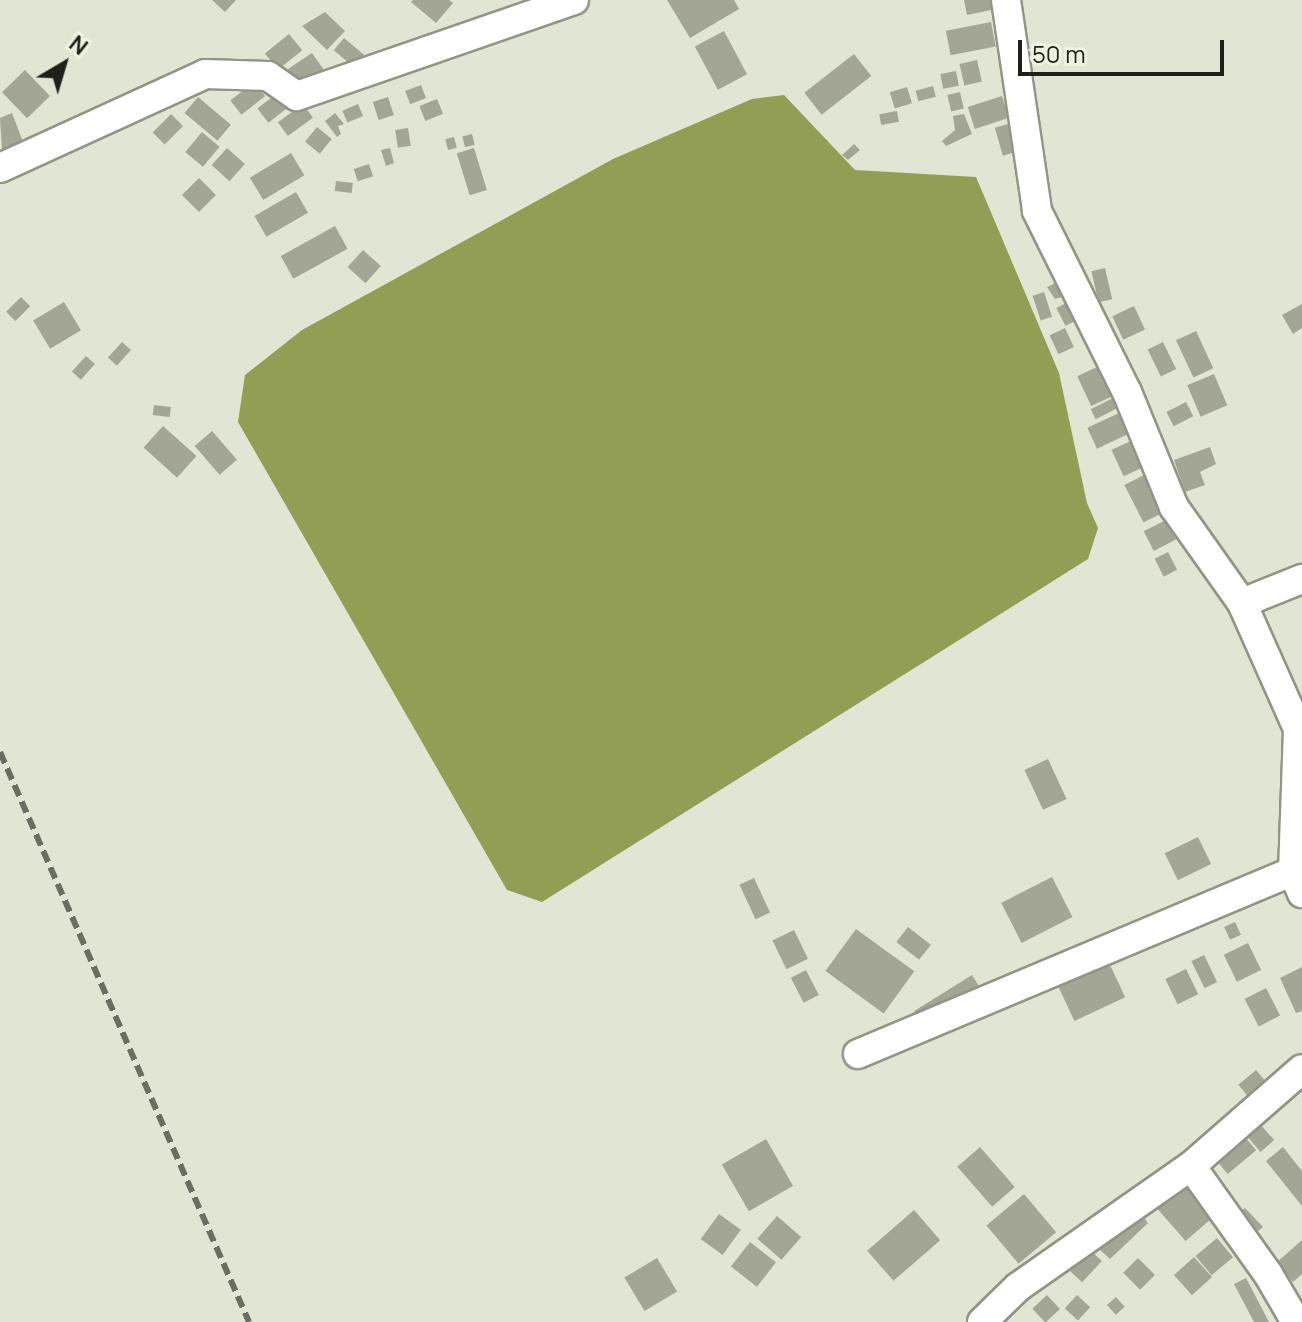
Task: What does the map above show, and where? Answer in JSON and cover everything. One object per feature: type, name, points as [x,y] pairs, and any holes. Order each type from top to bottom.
[{"type":"street","points":[[0,168],[205,74],[268,76],[297,96],[574,0]]},
{"type":"street","points":[[858,1054],[1299,877],[1298,729],[1242,603],[1174,507],[1127,392],[1037,211],[1006,0]]},
{"type":"street","points":[[1242,603],[1302,579]]},
{"type":"street","points":[[982,1322],[1018,1287],[1191,1166],[1302,1069]]},
{"type":"street","points":[[1191,1166],[1268,1274],[1296,1322]]},
{"type":"shaded area","points":[[784,95],[855,170],[976,177],[1059,373],[1087,503],[1098,528],[1088,559],[542,902],[507,890],[238,422],[245,375],[302,330],[613,159],[752,99]]},
{"type":"building","points":[[212,0],[236,0],[225,12]]},
{"type":"building","points":[[449,0],[453,3],[436,23],[411,2]]},
{"type":"building","points":[[667,0],[734,0],[739,9],[690,38]]},
{"type":"building","points":[[964,0],[994,0],[996,9],[967,15]]},
{"type":"building","points":[[325,12],[345,31],[327,50],[302,26]]},
{"type":"building","points":[[991,22],[996,47],[951,55],[946,31]]},
{"type":"building","points":[[724,31],[747,74],[718,90],[695,46]]},
{"type":"building","points":[[289,34],[302,50],[278,70],[265,54]]},
{"type":"building","points":[[344,38],[364,55],[354,67],[334,50]]},
{"type":"building","points":[[312,53],[331,80],[301,88],[288,69]]},
{"type":"building","points":[[854,54],[871,76],[822,115],[804,93]]},
{"type":"building","points":[[977,60],[982,81],[964,85],[959,64]]},
{"type":"building","points":[[25,70],[50,96],[27,118],[2,92]]},
{"type":"building","points":[[956,71],[959,86],[943,89],[940,74]]},
{"type":"building","points":[[254,82],[265,96],[241,115],[230,100]]},
{"type":"building","points":[[421,85],[426,98],[410,104],[405,91]]},
{"type":"building","points":[[933,86],[936,97],[918,101],[916,91]]},
{"type":"building","points":[[907,87],[912,103],[895,109],[890,92]]},
{"type":"building","points":[[281,90],[292,104],[268,123],[257,108]]},
{"type":"building","points":[[960,92],[964,109],[951,111],[947,95]]},
{"type":"building","points":[[1002,96],[1009,118],[975,129],[968,107]]},
{"type":"building","points":[[198,97],[231,125],[217,141],[185,113]]},
{"type":"building","points":[[388,97],[394,115],[379,120],[373,102]]},
{"type":"building","points":[[437,99],[443,114],[425,121],[419,106]]},
{"type":"building","points":[[303,104],[313,118],[288,136],[278,122]]},
{"type":"building","points":[[358,104],[363,116],[347,123],[342,111]]},
{"type":"building","points":[[897,111],[899,122],[881,125],[879,114]]},
{"type":"building","points":[[12,113],[23,142],[2,150],[0,118]]},
{"type":"building","points":[[335,113],[344,124],[338,126],[341,134],[337,137],[325,121]]},
{"type":"building","points":[[171,114],[183,126],[165,144],[153,132]]},
{"type":"building","points":[[964,114],[972,134],[946,146],[942,141],[955,130],[953,116]]},
{"type":"building","points":[[1015,122],[1023,150],[1003,156],[995,128]]},
{"type":"building","points":[[317,127],[332,139],[320,154],[305,142]]},
{"type":"building","points":[[408,128],[411,146],[398,148],[395,130]]},
{"type":"building","points":[[202,132],[220,147],[203,167],[185,152]]},
{"type":"building","points":[[472,134],[475,145],[465,147],[462,137]]},
{"type":"building","points":[[454,137],[457,148],[448,150],[445,139]]},
{"type":"building","points":[[854,144],[860,150],[848,160],[842,155]]},
{"type":"building","points":[[227,148],[245,164],[229,181],[212,165]]},
{"type":"building","points":[[390,148],[394,163],[386,166],[381,150]]},
{"type":"building","points":[[474,148],[487,190],[470,195],[457,153]]},
{"type":"building","points":[[291,153],[304,175],[263,200],[250,178]]},
{"type":"building","points":[[369,164],[373,176],[358,181],[354,169]]},
{"type":"building","points":[[199,178],[216,195],[199,212],[182,195]]},
{"type":"building","points":[[336,181],[353,183],[352,193],[335,191]]},
{"type":"building","points":[[296,192],[308,213],[266,237],[254,216]]},
{"type":"building","points":[[335,226],[348,249],[293,279],[281,256]]},
{"type":"building","points":[[363,250],[381,266],[365,283],[348,267]]},
{"type":"building","points":[[1105,268],[1112,299],[1099,302],[1091,271]]},
{"type":"building","points":[[1066,278],[1073,294],[1055,299],[1047,287]]},
{"type":"building","points":[[1044,292],[1052,317],[1041,320],[1033,296]]},
{"type":"building","points":[[21,297],[30,306],[15,321],[6,312]]},
{"type":"building","points":[[1076,298],[1085,316],[1065,326],[1056,308]]},
{"type":"building","points":[[64,302],[81,330],[50,349],[33,321]]},
{"type":"building","points":[[1302,304],[1302,328],[1293,334],[1282,315]]},
{"type":"building","points":[[1134,306],[1145,330],[1123,340],[1112,316]]},
{"type":"building","points":[[1065,328],[1074,347],[1058,354],[1050,335]]},
{"type":"building","points":[[1196,331],[1213,368],[1193,377],[1176,340]]},
{"type":"building","points":[[122,342],[131,350],[117,366],[108,358]]},
{"type":"building","points":[[1163,342],[1176,369],[1161,376],[1148,349]]},
{"type":"building","points":[[86,356],[95,364],[81,380],[72,372]]},
{"type":"building","points":[[1099,366],[1113,396],[1091,406],[1077,376]]},
{"type":"building","points":[[1214,374],[1227,405],[1201,417],[1187,385]]},
{"type":"building","points":[[1113,398],[1118,408],[1096,419],[1091,409]]},
{"type":"building","points":[[1186,402],[1193,416],[1174,426],[1166,412]]},
{"type":"building","points":[[154,405],[171,407],[170,417],[153,415]]},
{"type":"building","points":[[1119,413],[1129,434],[1097,449],[1087,428]]},
{"type":"building","points":[[163,426],[196,456],[177,478],[144,448]]},
{"type":"building","points":[[212,431],[237,460],[220,475],[195,446]]},
{"type":"building","points":[[1135,439],[1147,465],[1124,476],[1111,450]]},
{"type":"building","points":[[1210,447],[1216,464],[1200,472],[1205,485],[1185,492],[1174,460]]},
{"type":"building","points":[[1144,475],[1163,512],[1143,522],[1124,485]]},
{"type":"building","points":[[1166,520],[1176,540],[1154,551],[1144,531]]},
{"type":"building","points":[[1168,552],[1177,570],[1164,577],[1155,559]]},
{"type":"building","points":[[1048,759],[1067,799],[1043,810],[1024,770]]},
{"type":"building","points":[[1198,837],[1211,864],[1178,880],[1165,853]]},
{"type":"building","points":[[1052,877],[1072,917],[1022,943],[1001,903]]},
{"type":"building","points":[[754,878],[770,912],[756,919],[739,885]]},
{"type":"building","points":[[1235,922],[1241,935],[1230,940],[1224,927]]},
{"type":"building","points":[[908,927],[931,945],[919,960],[896,942]]},
{"type":"building","points":[[856,929],[914,971],[884,1013],[825,971]]},
{"type":"building","points":[[794,930],[808,959],[786,969],[772,941]]},
{"type":"building","points":[[1248,943],[1261,970],[1237,982],[1224,955]]},
{"type":"building","points":[[1104,952],[1125,997],[1074,1021],[1053,976]]},
{"type":"building","points":[[1204,955],[1217,982],[1205,988],[1191,961]]},
{"type":"building","points":[[1302,967],[1302,1011],[1296,1013],[1280,978]]},
{"type":"building","points":[[1186,969],[1198,994],[1178,1004],[1165,979]]},
{"type":"building","points":[[806,970],[819,995],[804,1003],[791,978]]},
{"type":"building","points":[[972,975],[985,996],[928,1032],[914,1011]]},
{"type":"building","points":[[1266,988],[1280,1016],[1259,1027],[1245,999]]},
{"type":"building","points":[[1256,1070],[1266,1082],[1249,1097],[1238,1085]]},
{"type":"building","points":[[1261,1125],[1274,1140],[1261,1152],[1247,1137]]},
{"type":"building","points":[[1240,1131],[1256,1150],[1228,1174],[1212,1155]]},
{"type":"building","points":[[766,1139],[793,1186],[749,1211],[722,1164]]},
{"type":"building","points":[[980,1147],[1015,1187],[992,1207],[957,1167]]},
{"type":"building","points":[[1283,1147],[1302,1171],[1302,1206],[1266,1161]]},
{"type":"building","points":[[1185,1178],[1216,1214],[1186,1241],[1154,1205]]},
{"type":"building","points":[[1024,1194],[1056,1232],[1019,1264],[986,1225]]},
{"type":"building","points":[[1245,1208],[1263,1227],[1253,1235],[1236,1215]]},
{"type":"building","points":[[914,1210],[940,1240],[893,1281],[867,1251]]},
{"type":"building","points":[[1139,1211],[1148,1223],[1110,1259],[1097,1247]]},
{"type":"building","points":[[719,1214],[741,1230],[723,1255],[701,1239]]},
{"type":"building","points":[[777,1216],[801,1237],[781,1260],[757,1239]]},
{"type":"building","points":[[1217,1238],[1233,1257],[1212,1275],[1196,1256]]},
{"type":"building","points":[[1302,1240],[1302,1274],[1293,1282],[1276,1263]]},
{"type":"building","points":[[750,1242],[776,1262],[757,1287],[731,1266]]},
{"type":"building","points":[[1088,1248],[1102,1261],[1082,1282],[1068,1269]]},
{"type":"building","points":[[1194,1257],[1212,1277],[1192,1295],[1174,1275]]},
{"type":"building","points":[[657,1258],[677,1291],[645,1311],[624,1278]]},
{"type":"building","points":[[1138,1258],[1155,1275],[1140,1290],[1123,1273]]},
{"type":"building","points":[[1246,1278],[1269,1322],[1254,1322],[1234,1284]]},
{"type":"building","points":[[1047,1295],[1060,1309],[1045,1322],[1032,1309]]},
{"type":"building","points":[[1077,1295],[1090,1307],[1078,1320],[1065,1308]]},
{"type":"building","points":[[1116,1297],[1125,1307],[1116,1315],[1107,1305]]},
{"type":"railway","points":[[0,752],[249,1322]]}]
